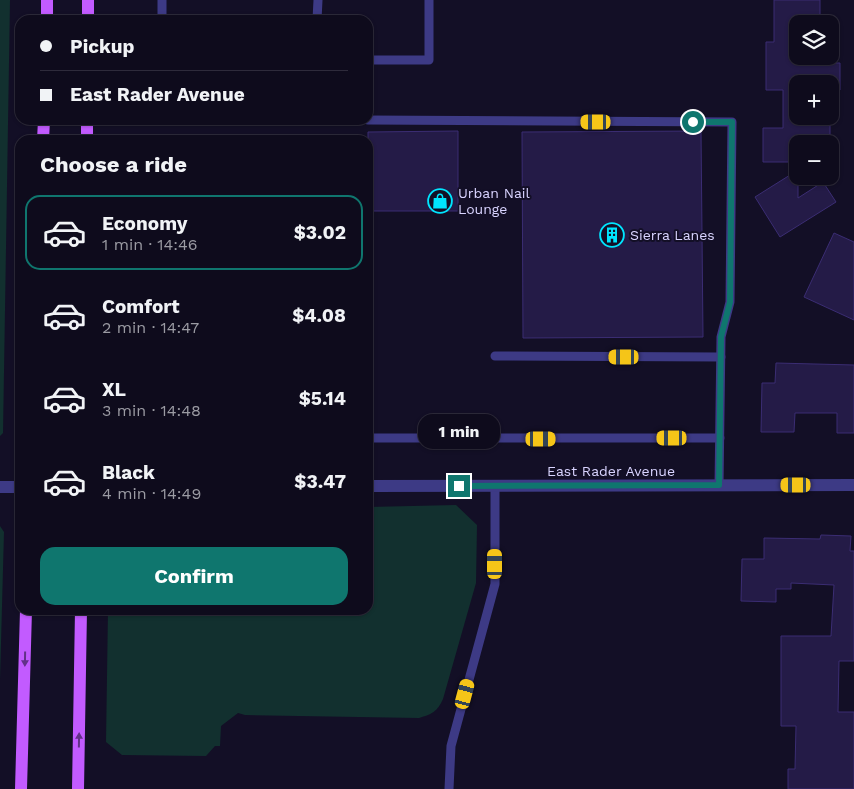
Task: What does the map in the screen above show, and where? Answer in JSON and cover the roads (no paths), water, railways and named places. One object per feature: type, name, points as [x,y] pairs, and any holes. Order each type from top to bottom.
[{"type":"main road","points":[[47,15],[48,0]]},
{"type":"main road","points":[[88,0],[88,15]]},
{"type":"main road","points":[[22,789],[26,615]]},
{"type":"main road","points":[[78,789],[81,615]]},
{"type":"street","name":"East Rader Avenue","points":[[373,486],[854,485]]},
{"type":"street","points":[[0,487],[15,487]]},
{"type":"lane","points":[[162,0],[162,15]]},
{"type":"lane","points":[[318,0],[318,15]]},
{"type":"lane","points":[[373,60],[429,60],[430,0]]},
{"type":"lane","points":[[373,120],[732,122],[730,302],[721,337],[719,485]]},
{"type":"lane","points":[[495,356],[721,358]]},
{"type":"lane","points":[[373,438],[720,438]]},
{"type":"lane","points":[[449,789],[451,746],[495,584],[495,486]]},
{"type":"place","name":"Urban Nail Lounge","points":[[440,201]]},
{"type":"place","name":"Sierra Lanes","points":[[612,235]]}]
